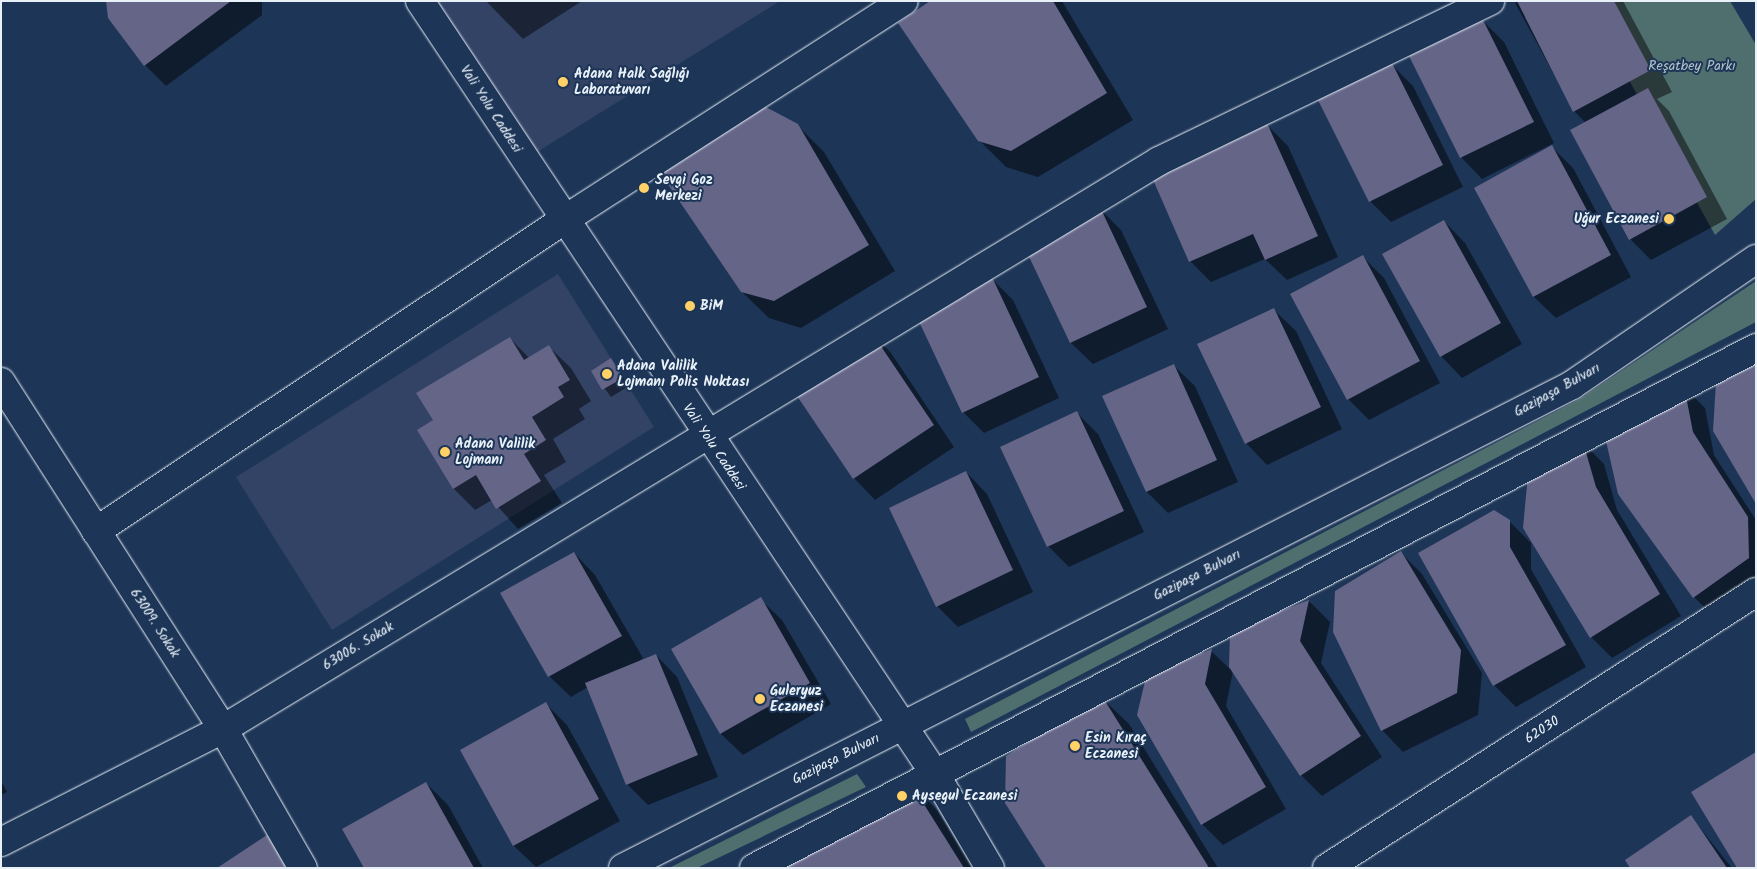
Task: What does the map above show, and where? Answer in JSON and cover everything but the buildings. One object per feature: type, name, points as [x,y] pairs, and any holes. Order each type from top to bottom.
[{"type":"street","name":"Vali Yolu Caddesi","points":[[420,1],[705,435],[935,774],[990,868]]},
{"type":"street","points":[[96,531],[564,220],[904,1]]},
{"type":"street","name":"63006. Sokak","points":[[1,842],[223,729],[1159,161],[1490,1]]},
{"type":"street","name":"Gazipaşa Bulvarı","points":[[623,868],[1572,385],[1756,259]]},
{"type":"street","points":[[754,868],[1756,348]]},
{"type":"street","name":"63009. Sokak","points":[[1,382],[223,729],[302,868]]},
{"type":"street","name":"62030","points":[[1327,868],[1756,592]]},
{"type":"shaded area","name":"Adana Halk Sağlığı Laboratuvarı","points":[[431,1],[780,1],[521,162]]},
{"type":"shaded area","name":"Adana Valilik Lojmanı","points":[[558,274],[654,427],[332,630],[236,477]]},
{"type":"green space","name":"Reşatbey Parkı","points":[[1585,1],[1730,1],[1756,45],[1756,199],[1715,235]]},
{"type":"green space","points":[[1756,281],[1756,322],[971,732],[965,719],[1578,400]]},
{"type":"green space","points":[[857,774],[866,787],[697,868],[669,868]]},
{"type":"place","name":"Adana Halk Sağlığı Laboratuvarı","points":[[563,82]]},
{"type":"place","name":"Sevgi Goz Merkezi","points":[[644,188]]},
{"type":"place","name":"Uğur Eczanesi","points":[[1669,219]]},
{"type":"place","name":"BiM","points":[[690,306]]},
{"type":"place","name":"Adana Valilik Lojmanı Polis Noktası","points":[[607,374]]},
{"type":"place","name":"Adana Valilik Lojmanı","points":[[445,452]]},
{"type":"place","name":"Guleryuz Eczanesi","points":[[760,699]]},
{"type":"place","name":"Esin Kıraç Eczanesi","points":[[1075,746]]},
{"type":"place","name":"Aysegul Eczanesi","points":[[902,796]]}]
